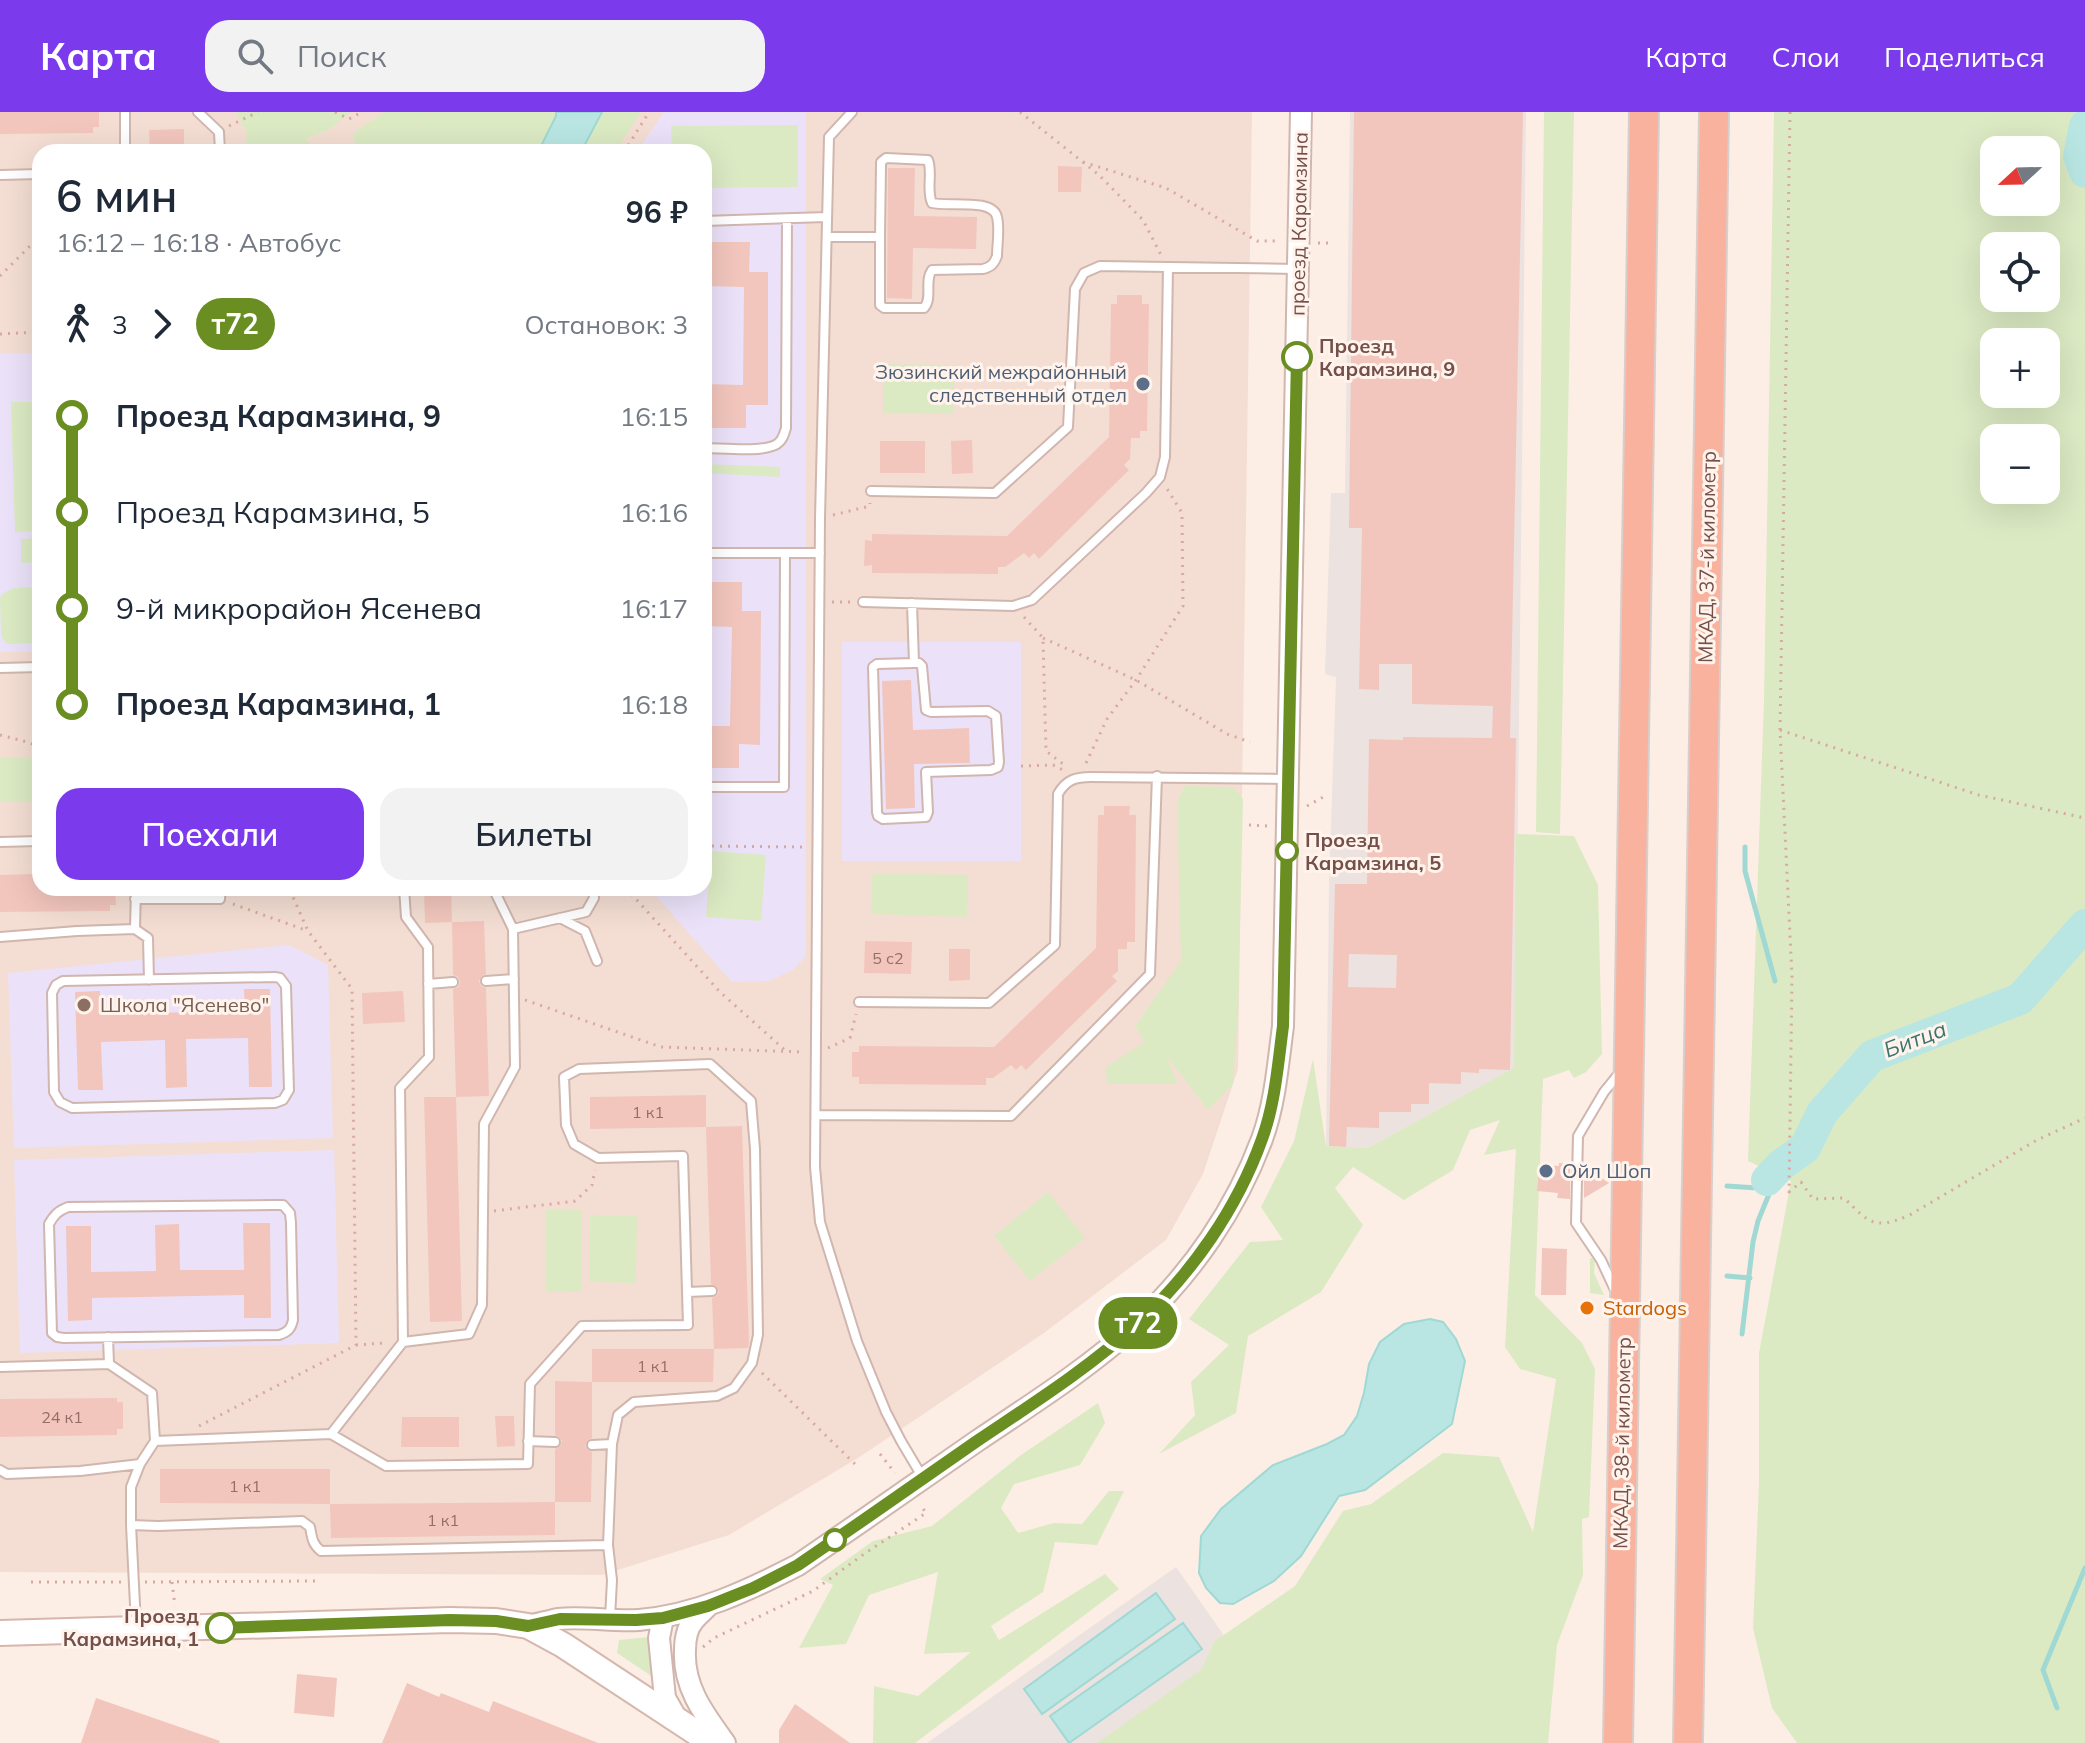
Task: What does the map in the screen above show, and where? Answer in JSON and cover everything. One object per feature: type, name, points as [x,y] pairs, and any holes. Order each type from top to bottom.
[{"type":"highway","name":"МКАД, 38-й километр","points":[[1616,1735],[1644,112]]},
{"type":"highway","name":"МКАД, 37-й километр","points":[[1689,1666],[1714,112]]},
{"type":"highway","points":[[1688,1743],[1689,1666]]},
{"type":"main road","name":"проезд Карамзина","points":[[0,1633],[450,1620],[496,1621],[528,1626]]},
{"type":"main road","points":[[528,1626],[563,1645],[712,1743]]},
{"type":"main road","points":[[1689,1666],[1704,1743]]},
{"type":"street","name":"проезд Карамзина","points":[[528,1626],[560,1619],[610,1621],[663,1618],[708,1606],[798,1565],[1075,1374],[1138,1323],[1191,1265],[1214,1234],[1246,1177],[1263,1136],[1275,1088],[1283,1026],[1301,112]]},
{"type":"street","points":[[708,1606],[692,1621],[685,1637],[684,1665],[692,1692],[725,1743]]},
{"type":"street","points":[[663,1618],[659,1638],[665,1698],[678,1721]]},
{"type":"lane","points":[[125,112],[125,144]]},
{"type":"lane","points":[[198,112],[219,132],[220,144]]},
{"type":"lane","points":[[852,112],[829,137],[820,518],[815,1167],[820,1222],[857,1341],[901,1441],[915,1483]]},
{"type":"lane","points":[[886,158],[928,160],[932,203],[984,205],[994,210],[997,216],[995,262],[983,269],[932,270],[928,276],[928,303],[924,308],[884,308],[880,305],[880,237],[881,162],[886,158]]},
{"type":"lane","points":[[0,175],[32,174]]},
{"type":"lane","points":[[712,221],[827,217]]},
{"type":"lane","points":[[712,448],[766,448],[776,445],[783,438],[786,428],[787,219]]},
{"type":"lane","points":[[827,237],[880,237]]},
{"type":"lane","points":[[871,491],[995,493],[1068,427],[1075,289],[1084,273],[1100,266],[1298,269]]},
{"type":"lane","points":[[863,602],[1013,606],[1032,600],[1146,493],[1160,477],[1165,457],[1168,267]]},
{"type":"lane","points":[[712,553],[820,553]]},
{"type":"lane","points":[[712,787],[784,787],[785,553]]},
{"type":"lane","points":[[912,603],[914,663]]},
{"type":"lane","points":[[914,663],[922,666],[926,710],[988,711],[996,716],[999,762],[998,767],[991,770],[926,772],[926,817],[883,819],[877,812],[873,667],[877,664],[914,663]]},
{"type":"lane","points":[[0,668],[32,667]]},
{"type":"lane","points":[[816,1115],[1011,1116],[1150,974],[1157,776]]},
{"type":"lane","points":[[859,1002],[989,1003],[1055,945],[1058,794],[1063,784],[1079,777],[1289,779]]},
{"type":"lane","points":[[0,842],[32,841]]},
{"type":"lane","points":[[135,896],[135,929]]},
{"type":"lane","points":[[135,899],[220,899],[220,896]]},
{"type":"lane","points":[[331,1434],[403,1342],[400,1088],[429,1057],[428,947],[406,917],[405,896]]},
{"type":"lane","points":[[403,1342],[469,1334],[482,1305],[484,1124],[515,1067],[513,929],[497,896]]},
{"type":"lane","points":[[513,929],[586,912],[594,896]]},
{"type":"lane","points":[[559,918],[585,931],[597,961]]},
{"type":"lane","points":[[0,937],[135,929],[148,938],[149,980]]},
{"type":"lane","points":[[280,978],[286,986],[287,1096],[275,1103],[72,1108],[60,1102],[54,1092],[52,993],[56,985],[72,980],[149,980],[280,978]]},
{"type":"lane","points":[[486,981],[514,979]]},
{"type":"lane","points":[[428,984],[453,982]]},
{"type":"lane","points":[[1624,1312],[1601,1260],[1576,1223],[1576,1208],[1578,1136],[1604,1092],[1628,1061]]},
{"type":"lane","points":[[155,1441],[331,1434],[386,1466],[528,1464],[530,1384],[582,1326],[688,1325],[683,1156],[598,1158],[574,1144],[566,1125],[564,1077],[579,1069],[710,1064],[751,1101],[755,1149],[752,1291],[758,1335],[752,1363],[734,1388],[717,1396],[634,1402],[618,1415],[612,1444],[608,1545],[612,1580],[610,1621]]},
{"type":"lane","points":[[283,1205],[290,1213],[293,1320],[287,1332],[279,1335],[108,1337],[64,1338],[52,1333],[49,1224],[60,1210],[68,1207],[283,1205]]},
{"type":"lane","points":[[687,1292],[712,1291]]},
{"type":"lane","points":[[108,1337],[109,1364]]},
{"type":"lane","points":[[0,1367],[109,1364],[152,1393],[155,1441],[140,1464],[131,1487],[136,1630]]},
{"type":"lane","points":[[528,1441],[555,1442]]},
{"type":"lane","points":[[592,1445],[612,1444]]},
{"type":"lane","points":[[0,1470],[7,1474],[80,1471],[140,1464]]},
{"type":"lane","points":[[131,1525],[302,1521],[310,1527],[315,1547],[321,1551],[608,1545]]},
{"type":"path","points":[[239,120],[258,112]]},
{"type":"path","points":[[335,112],[349,119],[362,112]]},
{"type":"path","points":[[629,144],[649,112]]},
{"type":"path","points":[[1020,112],[1099,175],[1143,220],[1168,267]]},
{"type":"path","points":[[1790,112],[1780,730],[1792,976],[1789,1192],[1801,1182],[1813,1199],[1844,1198],[1867,1220],[1886,1224],[1908,1216],[2037,1140],[2085,1118]]},
{"type":"path","points":[[1083,162],[1166,188],[1257,241]]},
{"type":"path","points":[[0,276],[32,244]]},
{"type":"path","points":[[0,334],[32,332]]},
{"type":"path","points":[[1079,777],[1107,719],[1183,606],[1182,513],[1160,477]]},
{"type":"path","points":[[820,518],[870,506],[871,491]]},
{"type":"path","points":[[820,602],[863,602]]},
{"type":"path","points":[[1013,606],[1043,638],[1136,680],[1227,734],[1250,742]]},
{"type":"path","points":[[1043,638],[1046,751],[1079,777]]},
{"type":"path","points":[[1780,730],[1979,795],[2085,818]]},
{"type":"path","points":[[0,735],[32,744]]},
{"type":"path","points":[[1021,766],[1053,765],[1079,777]]},
{"type":"path","points":[[712,846],[818,847]]},
{"type":"path","points":[[293,896],[308,931],[352,989],[356,1345]]},
{"type":"path","points":[[633,896],[720,992],[787,1052]]},
{"type":"path","points":[[220,899],[308,931]]},
{"type":"path","points":[[514,996],[661,1047],[816,1053],[850,1038],[859,1002]]},
{"type":"path","points":[[484,1212],[575,1201],[592,1185],[598,1158]]},
{"type":"path","points":[[171,1440],[356,1345],[403,1342]]},
{"type":"path","points":[[752,1363],[859,1468]]},
{"type":"path","points":[[696,1654],[714,1638],[813,1591],[926,1513],[915,1483],[880,1454]]},
{"type":"path","points":[[31,1582],[317,1581]]},
{"type":"shaded area","points":[[0,112],[1252,112],[1238,1069],[1203,1174],[1166,1240],[1044,1333],[858,1458],[729,1535],[602,1575],[0,1572]]},
{"type":"shaded area","points":[[664,112],[806,112],[806,956],[793,970],[769,981],[732,982],[656,896],[712,896],[712,144],[642,144]]},
{"type":"shaded area","points":[[1350,112],[1526,112],[1515,1068],[1368,1148],[1326,1146],[1329,886],[1336,677],[1325,674],[1331,493],[1345,493]]},
{"type":"shaded area","points":[[32,353],[32,652],[0,652],[0,354]]},
{"type":"shaded area","points":[[842,642],[1021,642],[1021,861],[842,861]]},
{"type":"shaded area","points":[[289,945],[328,965],[333,1138],[14,1148],[8,973]]},
{"type":"shaded area","points":[[334,1150],[339,1343],[20,1353],[14,1160]]},
{"type":"shaded area","points":[[1176,1567],[1239,1657],[1118,1743],[927,1743]]},
{"type":"green space","points":[[351,112],[330,129],[305,139],[311,144],[246,144],[247,134],[236,113]]},
{"type":"green space","points":[[384,112],[641,112],[620,144],[355,144],[353,133]]},
{"type":"green space","points":[[1544,112],[1574,112],[1560,834],[1536,832]]},
{"type":"green space","points":[[1774,112],[2085,112],[2085,1743],[1797,1743],[1772,1708],[1753,1628],[1759,1482],[1759,1353],[1791,1181],[1748,1161],[1764,699]]},
{"type":"green space","points":[[798,125],[798,187],[712,188],[712,144],[672,144],[671,126]]},
{"type":"green space","points":[[883,364],[954,365],[954,414],[883,413]]},
{"type":"green space","points":[[11,402],[32,402],[32,531],[15,532]]},
{"type":"green space","points":[[712,464],[780,467],[780,477],[712,473]]},
{"type":"green space","points":[[32,538],[32,562],[21,563],[21,539]]},
{"type":"green space","points":[[32,587],[32,643],[7,644],[1,636],[0,597]]},
{"type":"green space","points":[[0,757],[32,757],[32,802],[0,802]]},
{"type":"green space","points":[[1185,786],[1233,787],[1243,799],[1238,1013],[1233,1084],[1208,1110],[1166,1055],[1178,1084],[1107,1084],[1106,1067],[1145,1042],[1135,1026],[1181,961],[1177,801]]},
{"type":"green space","points":[[1516,834],[1574,836],[1598,885],[1602,1054],[1586,1072],[1574,1078],[1569,1070],[1543,1079],[1535,1295],[1582,1343],[1595,1369],[1589,1517],[1582,1519],[1583,1575],[1557,1645],[1548,1743],[1097,1743],[1201,1670],[1215,1641],[1295,1586],[1343,1511],[1371,1504],[1443,1453],[1499,1457],[1533,1532],[1556,1379],[1520,1369],[1505,1347],[1516,1149],[1484,1155],[1500,1120],[1470,1130],[1453,1170],[1404,1200],[1353,1167],[1335,1188],[1363,1225],[1321,1292],[1248,1336],[1236,1413],[1159,1454],[1195,1415],[1191,1382],[1229,1345],[1189,1319],[1250,1242],[1283,1240],[1261,1207],[1294,1141],[1313,1059],[1326,1146],[1368,1148],[1514,1068]]},
{"type":"green space","points":[[712,851],[766,855],[761,921],[706,917],[708,896],[712,896]]},
{"type":"green space","points":[[872,873],[968,875],[967,917],[871,914]]},
{"type":"green space","points":[[1048,1192],[1085,1238],[1030,1281],[994,1236]]},
{"type":"green space","points":[[546,1210],[582,1210],[581,1292],[546,1291]]},
{"type":"green space","points":[[590,1215],[637,1216],[636,1283],[589,1282]]},
{"type":"green space","points":[[1590,1258],[1595,1259],[1594,1273],[1604,1295],[1590,1293]]},
{"type":"green space","points":[[1098,1403],[1105,1423],[1080,1465],[1014,1484],[1001,1508],[1018,1533],[1054,1523],[1082,1524],[1109,1491],[1124,1491],[1097,1545],[1055,1542],[1043,1592],[991,1626],[999,1640],[1105,1574],[1119,1589],[915,1743],[873,1743],[874,1686],[918,1696],[971,1652],[924,1654],[938,1572],[869,1595],[846,1644],[799,1648],[833,1585],[820,1579],[873,1541],[932,1526],[1021,1455]]},
{"type":"green space","points":[[650,1637],[659,1681],[617,1653],[619,1640]]},
{"type":"water","points":[[556,112],[602,112],[585,144],[542,144]]},
{"type":"water","points":[[1430,1319],[1443,1322],[1456,1339],[1465,1361],[1452,1424],[1365,1490],[1339,1496],[1301,1556],[1274,1581],[1233,1604],[1220,1603],[1206,1588],[1199,1573],[1201,1536],[1221,1509],[1273,1465],[1344,1435],[1357,1416],[1369,1364],[1380,1342],[1404,1324]]},
{"type":"water","points":[[1156,1593],[1175,1619],[1042,1714],[1024,1689]]},
{"type":"water","points":[[1183,1623],[1202,1649],[1069,1743],[1050,1716]]},
{"type":"building","points":[[0,112],[99,112],[99,127],[93,127],[93,133],[0,134]]},
{"type":"building","points":[[1354,112],[1523,112],[1510,738],[1516,738],[1510,1070],[1461,1072],[1461,1084],[1429,1083],[1429,1104],[1411,1104],[1411,1112],[1379,1112],[1379,1128],[1347,1127],[1346,1147],[1329,1146],[1335,884],[1367,884],[1369,739],[1492,738],[1493,706],[1412,704],[1412,664],[1379,664],[1379,690],[1359,689],[1362,528],[1349,528]],"holes":[[[1349,954],[1397,955],[1396,988],[1348,987]]]},
{"type":"building","points":[[184,129],[184,144],[150,144],[149,130]]},
{"type":"building","points":[[1058,166],[1082,167],[1081,192],[1058,192]]},
{"type":"building","points":[[888,168],[915,168],[914,216],[977,217],[976,249],[913,248],[912,299],[887,298]]},
{"type":"building","points":[[712,242],[750,242],[749,272],[768,272],[768,405],[746,405],[746,428],[712,428],[712,384],[743,385],[744,287],[712,286]]},
{"type":"building","points":[[1117,295],[1142,295],[1142,304],[1149,304],[1147,431],[1140,431],[1140,438],[1131,438],[1130,459],[1124,465],[1129,470],[1039,559],[1034,553],[1029,558],[1024,553],[1005,567],[998,567],[998,574],[872,573],[872,565],[864,566],[865,540],[872,541],[872,534],[1007,536],[1109,437],[1111,304],[1117,304]]},
{"type":"building","points":[[972,440],[973,473],[952,474],[951,441]]},
{"type":"building","points":[[880,441],[925,441],[925,473],[880,473]]},
{"type":"building","points":[[712,582],[742,582],[742,611],[761,611],[760,745],[739,744],[739,768],[712,768],[712,726],[730,726],[732,627],[712,626]]},
{"type":"building","points":[[911,680],[913,730],[969,728],[970,763],[914,764],[915,808],[886,809],[882,681]]},
{"type":"building","points":[[1104,806],[1130,806],[1129,815],[1136,815],[1135,942],[1127,942],[1127,949],[1118,949],[1118,971],[1112,976],[1117,981],[1026,1070],[1021,1065],[1016,1070],[1011,1065],[993,1078],[986,1078],[986,1085],[859,1084],[859,1077],[852,1077],[852,1052],[859,1052],[859,1046],[994,1047],[1096,948],[1098,815],[1104,815]]},
{"type":"building","points":[[32,874],[32,896],[115,896],[116,905],[110,905],[110,911],[0,912],[0,875]]},
{"type":"building","points":[[424,896],[451,896],[452,922],[425,923]]},
{"type":"building","points":[[484,921],[486,974],[479,981],[486,988],[489,1096],[456,1097],[453,989],[460,982],[453,975],[452,922]]},
{"type":"building","points":[[865,941],[912,942],[911,974],[864,973]]},
{"type":"building","points":[[949,949],[970,949],[970,980],[949,981]]},
{"type":"building","points":[[244,989],[270,989],[272,1087],[249,1087],[248,1038],[186,1039],[187,1087],[166,1088],[165,1040],[101,1042],[103,1090],[78,1090],[75,992],[100,991],[101,1014],[245,1011]]},
{"type":"building","points":[[403,991],[405,1022],[363,1024],[362,993]]},
{"type":"building","points":[[706,1095],[706,1127],[590,1129],[590,1097]]},
{"type":"building","points":[[424,1097],[456,1097],[462,1321],[430,1322]]},
{"type":"building","points":[[742,1126],[749,1343],[748,1348],[714,1349],[712,1298],[719,1292],[711,1284],[706,1127]]},
{"type":"building","points":[[1559,1163],[1570,1164],[1570,1199],[1557,1198],[1558,1193],[1537,1191],[1539,1170],[1546,1171],[1546,1165],[1559,1166]]},
{"type":"building","points":[[1584,1166],[1609,1183],[1584,1198]]},
{"type":"building","points":[[243,1223],[270,1223],[271,1318],[244,1318],[244,1295],[92,1298],[92,1320],[68,1321],[66,1226],[91,1226],[91,1272],[156,1271],[155,1225],[179,1224],[180,1270],[244,1270]]},
{"type":"building","points":[[1542,1248],[1567,1249],[1566,1295],[1541,1295]]},
{"type":"building","points":[[592,1349],[714,1349],[713,1382],[592,1382]]},
{"type":"building","points":[[555,1381],[592,1382],[592,1438],[585,1445],[592,1452],[591,1502],[555,1502],[555,1449],[562,1441],[555,1435]]},
{"type":"building","points":[[117,1398],[117,1402],[123,1402],[123,1429],[117,1429],[117,1435],[0,1437],[0,1399]]},
{"type":"building","points":[[495,1416],[514,1416],[515,1446],[497,1447]]},
{"type":"building","points":[[402,1417],[459,1417],[459,1447],[401,1447]]},
{"type":"building","points":[[160,1469],[330,1469],[330,1504],[160,1503]]},
{"type":"building","points":[[555,1502],[555,1535],[331,1538],[330,1504]]},
{"type":"building","points":[[297,1674],[337,1678],[334,1717],[294,1713]]},
{"type":"building","points":[[407,1683],[439,1697],[441,1693],[489,1712],[493,1701],[598,1743],[382,1743]]},
{"type":"building","points":[[96,1698],[220,1741],[81,1743]]},
{"type":"building","points":[[795,1704],[850,1743],[779,1743],[779,1730]]},
{"type":"waterway","name":"Битца","points":[[2085,126],[2079,156],[2085,172]]},
{"type":"waterway","points":[[1745,847],[1745,871],[1775,981]]},
{"type":"waterway","name":"Битца","points":[[1767,1180],[1781,1165],[1805,1148],[1822,1113],[1872,1056],[2020,999],[2085,925]]},
{"type":"waterway","points":[[1742,1334],[1753,1242],[1758,1221],[1781,1165]]},
{"type":"waterway","name":"Битца","points":[[1727,1186],[1772,1189]]},
{"type":"waterway","points":[[1727,1276],[1750,1278]]},
{"type":"waterway","points":[[2057,1708],[2043,1670],[2085,1568]]},
{"type":"bus line","name":"т72","points":[[221,1628],[450,1620],[496,1621],[528,1626],[560,1619],[610,1621],[663,1618],[708,1606],[798,1565],[1075,1374],[1138,1323],[1183,1275],[1214,1234],[1246,1177],[1263,1136],[1275,1088],[1283,1026],[1297,357]]},
{"type":"place","name":"Проезд Карамзина, 9","points":[[1297,357]]},
{"type":"place","name":"Зюзинский межрайонный следственный отдел","points":[[1143,384]]},
{"type":"place","name":"Проезд Карамзина, 5","points":[[1287,851]]},
{"type":"place","name":"Школа \"Ясенево\"","points":[[84,1005]]},
{"type":"place","name":"Ойл Шоп","points":[[1546,1171]]},
{"type":"place","name":"Stardogs","points":[[1587,1308]]},
{"type":"place","name":"Проезд Карамзина, 1","points":[[221,1628]]}]
